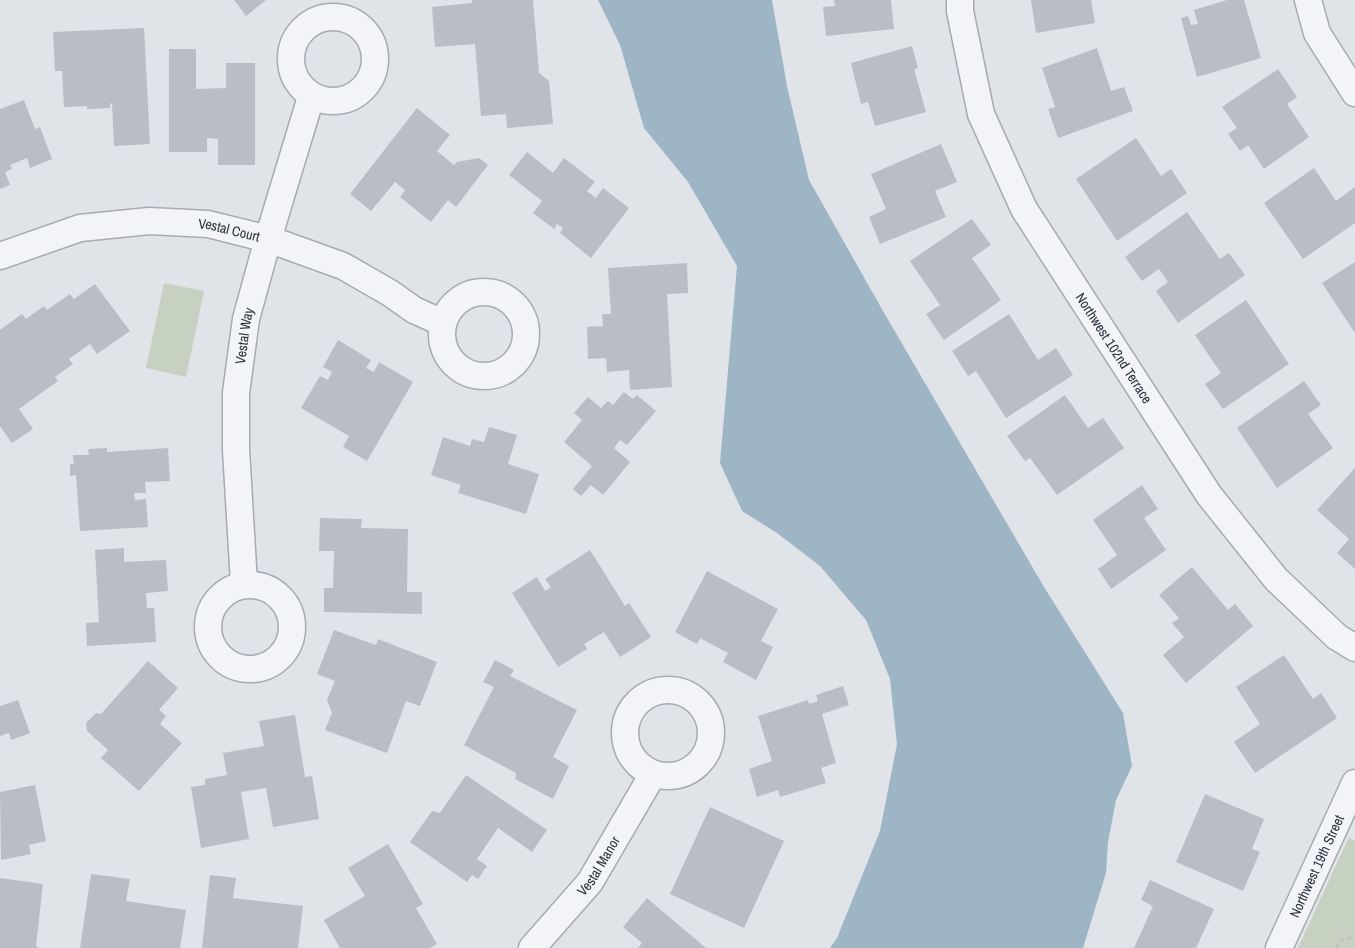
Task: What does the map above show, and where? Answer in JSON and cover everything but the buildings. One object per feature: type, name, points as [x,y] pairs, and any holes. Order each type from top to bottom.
[{"type":"street","name":"Northwest 102nd Terrace","points":[[960,0],[960,11],[981,114],[1024,209],[1209,495],[1276,579],[1337,637],[1355,648]]},
{"type":"street","points":[[1308,0],[1317,33],[1355,93]]},
{"type":"street","name":"Vestal Way","points":[[244,584],[236,449],[236,393],[246,319],[268,239],[312,97]]},
{"type":"street","name":"Vestal Court","points":[[0,256],[80,228],[149,221],[208,224],[268,239],[343,266],[414,310],[443,323]]},
{"type":"street","name":"Vestal Manor","points":[[532,948],[590,882],[653,774]]},
{"type":"street","name":"Northwest 19th Street","points":[[1279,948],[1355,784]]},
{"type":"path","points":[[1336,948],[1341,940],[1355,936]]},
{"type":"green space","points":[[164,283],[204,291],[186,377],[146,368]]},
{"type":"green space","points":[[1349,837],[1355,841],[1355,948],[1298,948]]},
{"type":"water","points":[[598,0],[772,0],[787,86],[809,180],[1044,587],[1123,713],[1132,766],[1116,800],[1108,842],[1106,873],[1083,948],[830,948],[837,938],[880,831],[897,744],[890,679],[866,620],[820,566],[777,533],[742,511],[720,463],[737,266],[688,182],[644,128],[620,45]]}]
